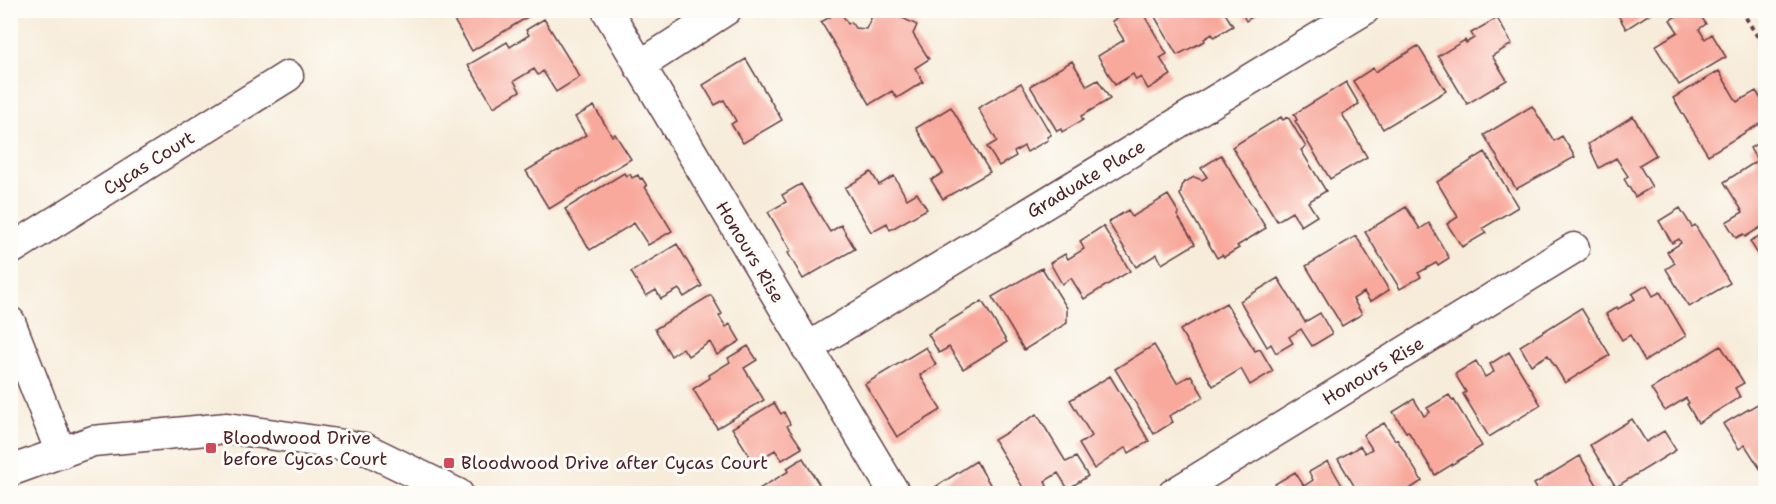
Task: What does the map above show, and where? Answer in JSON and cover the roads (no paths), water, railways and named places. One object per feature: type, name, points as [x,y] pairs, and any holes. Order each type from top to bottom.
[{"type":"street","name":"Honours Rise","points":[[606,10],[895,494]]},
{"type":"street","points":[[639,66],[726,10]]},
{"type":"street","name":"Graduate Place","points":[[807,348],[1364,10]]},
{"type":"street","name":"Cycas Court","points":[[10,250],[288,76]]},
{"type":"street","name":"Honours Rise","points":[[1173,494],[1574,248]]},
{"type":"street","points":[[10,322],[61,453]]},
{"type":"street","points":[[10,471],[93,441],[227,428],[364,448],[458,494]]},
{"type":"place","name":"Bloodwood Drive before Cycas Court","points":[[211,448]]},
{"type":"place","name":"Bloodwood Drive after Cycas Court","points":[[449,463]]}]
